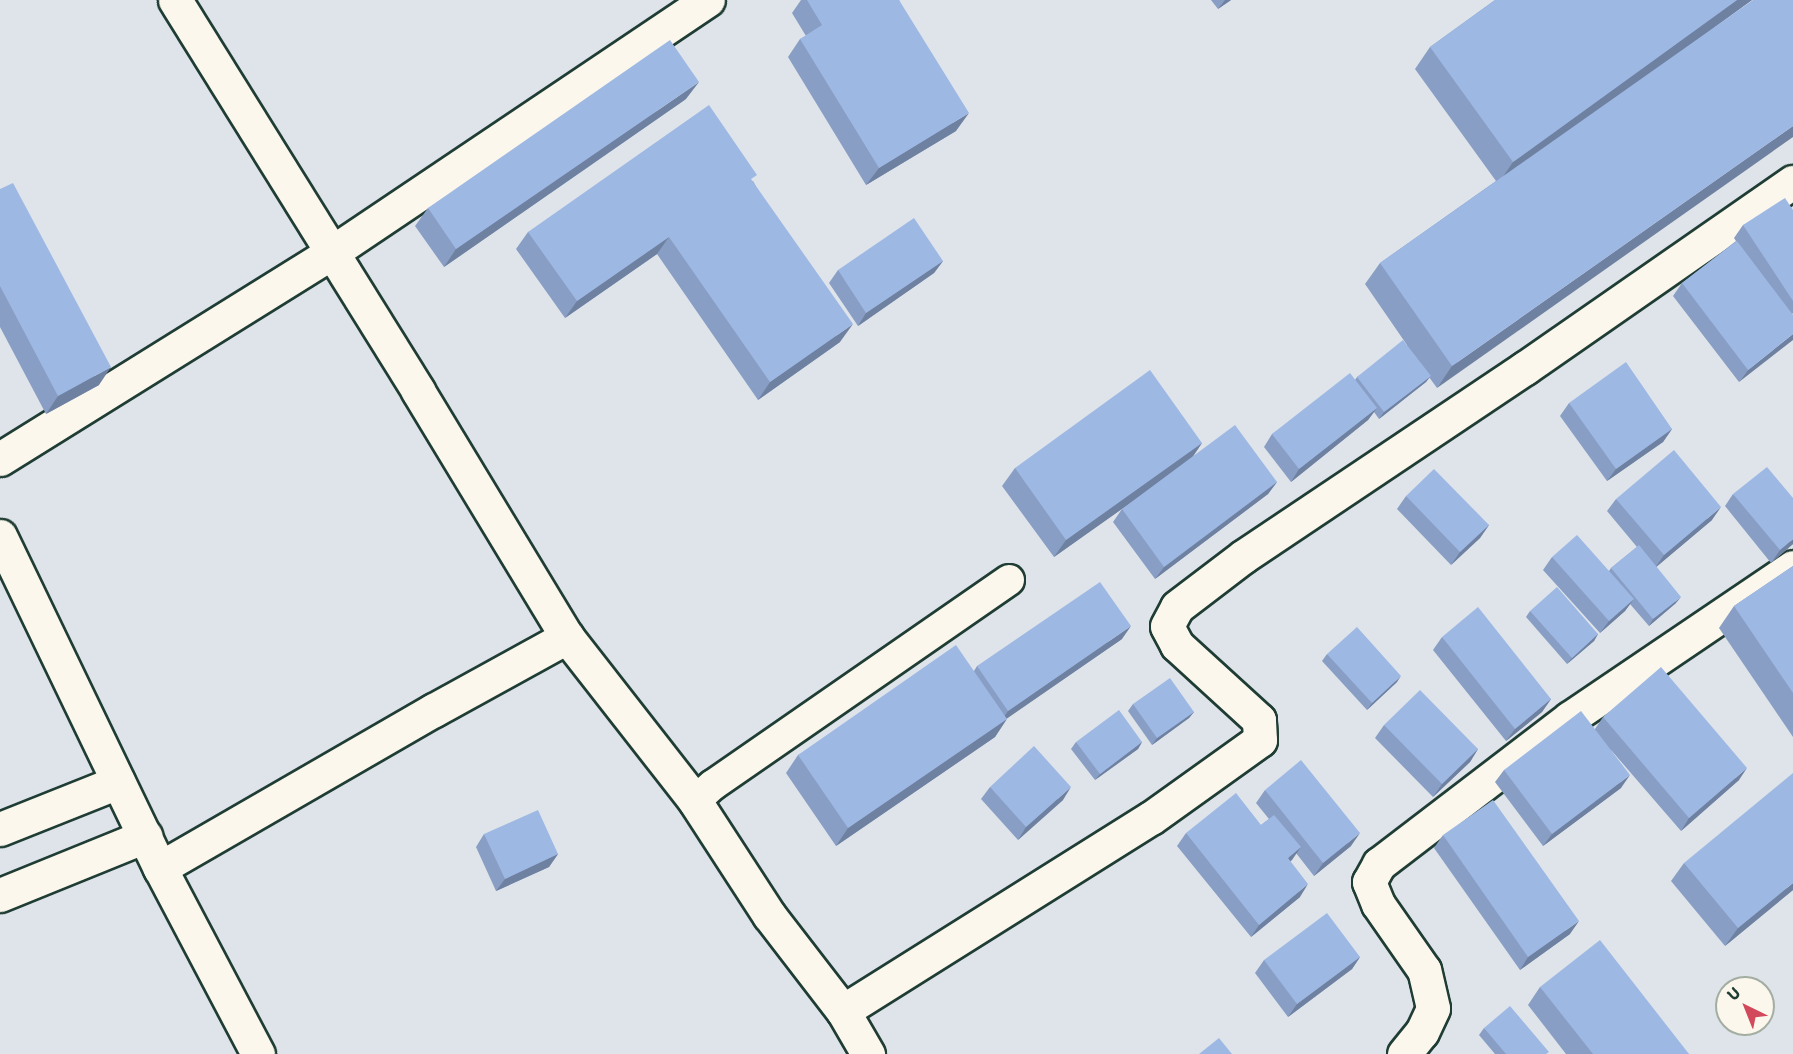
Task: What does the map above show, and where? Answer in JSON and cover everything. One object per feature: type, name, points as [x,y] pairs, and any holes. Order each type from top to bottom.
[{"type":"street","points":[[175,0],[330,253],[418,391],[567,637],[695,801],[769,915],[843,1011],[868,1054]]},
{"type":"street","points":[[0,459],[330,253],[708,0]]},
{"type":"street","points":[[843,1011],[1151,818],[1260,740],[1259,720],[1177,645],[1167,626],[1177,607],[1244,556],[1525,368],[1793,182]]},
{"type":"street","points":[[0,536],[160,868],[258,1054]]},
{"type":"street","points":[[1404,1054],[1422,1032],[1433,1008],[1424,970],[1378,904],[1369,882],[1379,864],[1570,718],[1793,567]]},
{"type":"street","points":[[160,868],[434,710],[567,637]]},
{"type":"street","points":[[0,829],[118,782]]},
{"type":"street","points":[[0,895],[145,836]]},
{"type":"lane","points":[[695,801],[713,785],[1009,580]]},
{"type":"building","points":[[807,0],[899,0],[969,113],[879,168],[800,39],[822,25]]},
{"type":"building","points":[[1495,0],[1737,0],[1513,162],[1430,47]]},
{"type":"building","points":[[1753,0],[1793,0],[1793,126],[1452,366],[1380,263]]},
{"type":"building","points":[[670,40],[699,82],[456,249],[428,208]]},
{"type":"building","points":[[709,105],[757,175],[751,179],[853,324],[770,382],[669,237],[577,301],[528,232]]},
{"type":"building","points":[[13,183],[111,367],[58,396],[0,286],[0,189]]},
{"type":"building","points":[[1785,198],[1793,210],[1793,301],[1743,225]]},
{"type":"building","points":[[914,218],[943,261],[866,313],[838,270]]},
{"type":"building","points":[[1737,241],[1793,315],[1793,334],[1748,370],[1682,283]]},
{"type":"building","points":[[1403,340],[1431,376],[1384,412],[1357,377]]},
{"type":"building","points":[[1626,362],[1672,429],[1616,469],[1569,403]]},
{"type":"building","points":[[1150,370],[1202,443],[1066,540],[1015,468]]},
{"type":"building","points":[[1350,373],[1377,408],[1299,469],[1272,434]]},
{"type":"building","points":[[1235,425],[1277,482],[1164,567],[1122,509]]},
{"type":"building","points":[[1674,450],[1721,507],[1664,555],[1616,499]]},
{"type":"building","points":[[1767,467],[1793,498],[1793,539],[1780,550],[1733,494]]},
{"type":"building","points":[[1434,469],[1489,525],[1460,552],[1406,496]]},
{"type":"building","points":[[1577,535],[1634,599],[1609,621],[1552,557]]},
{"type":"building","points":[[1639,545],[1681,597],[1653,619],[1611,568]]},
{"type":"building","points":[[1793,566],[1793,693],[1734,606]]},
{"type":"building","points":[[1100,582],[1131,626],[1008,711],[977,666]]},
{"type":"building","points":[[1557,587],[1598,634],[1572,658],[1530,611]]},
{"type":"building","points":[[1478,607],[1551,699],[1515,729],[1442,637]]},
{"type":"building","points":[[1357,627],[1401,676],[1372,703],[1327,654]]},
{"type":"building","points":[[956,645],[1007,719],[848,828],[798,755]]},
{"type":"building","points":[[1661,667],[1747,768],[1689,818],[1603,717]]},
{"type":"building","points":[[1170,678],[1194,712],[1157,738],[1133,704]]},
{"type":"building","points":[[1420,690],[1478,749],[1442,784],[1384,725]]},
{"type":"building","points":[[1119,710],[1142,742],[1100,774],[1076,742]]},
{"type":"building","points":[[1581,711],[1630,775],[1552,834],[1504,770]]},
{"type":"building","points":[[1034,746],[1071,787],[1026,827],[990,787]]},
{"type":"building","points":[[1301,760],[1360,833],[1323,863],[1265,790]]},
{"type":"building","points":[[1793,773],[1793,883],[1738,928],[1684,863]]},
{"type":"building","points":[[1236,793],[1261,825],[1274,815],[1301,847],[1288,858],[1308,884],[1259,925],[1186,833]]},
{"type":"building","points":[[1493,800],[1579,921],[1528,957],[1443,835]]},
{"type":"building","points":[[538,810],[558,854],[505,879],[484,834]]},
{"type":"building","points":[[1327,913],[1360,957],[1297,1004],[1264,960]]},
{"type":"building","points":[[1600,940],[1689,1054],[1593,1054],[1540,987]]},
{"type":"building","points":[[1510,1006],[1549,1052],[1546,1054],[1506,1054],[1484,1028]]},
{"type":"building","points":[[1219,1038],[1232,1054],[1199,1054]]}]
